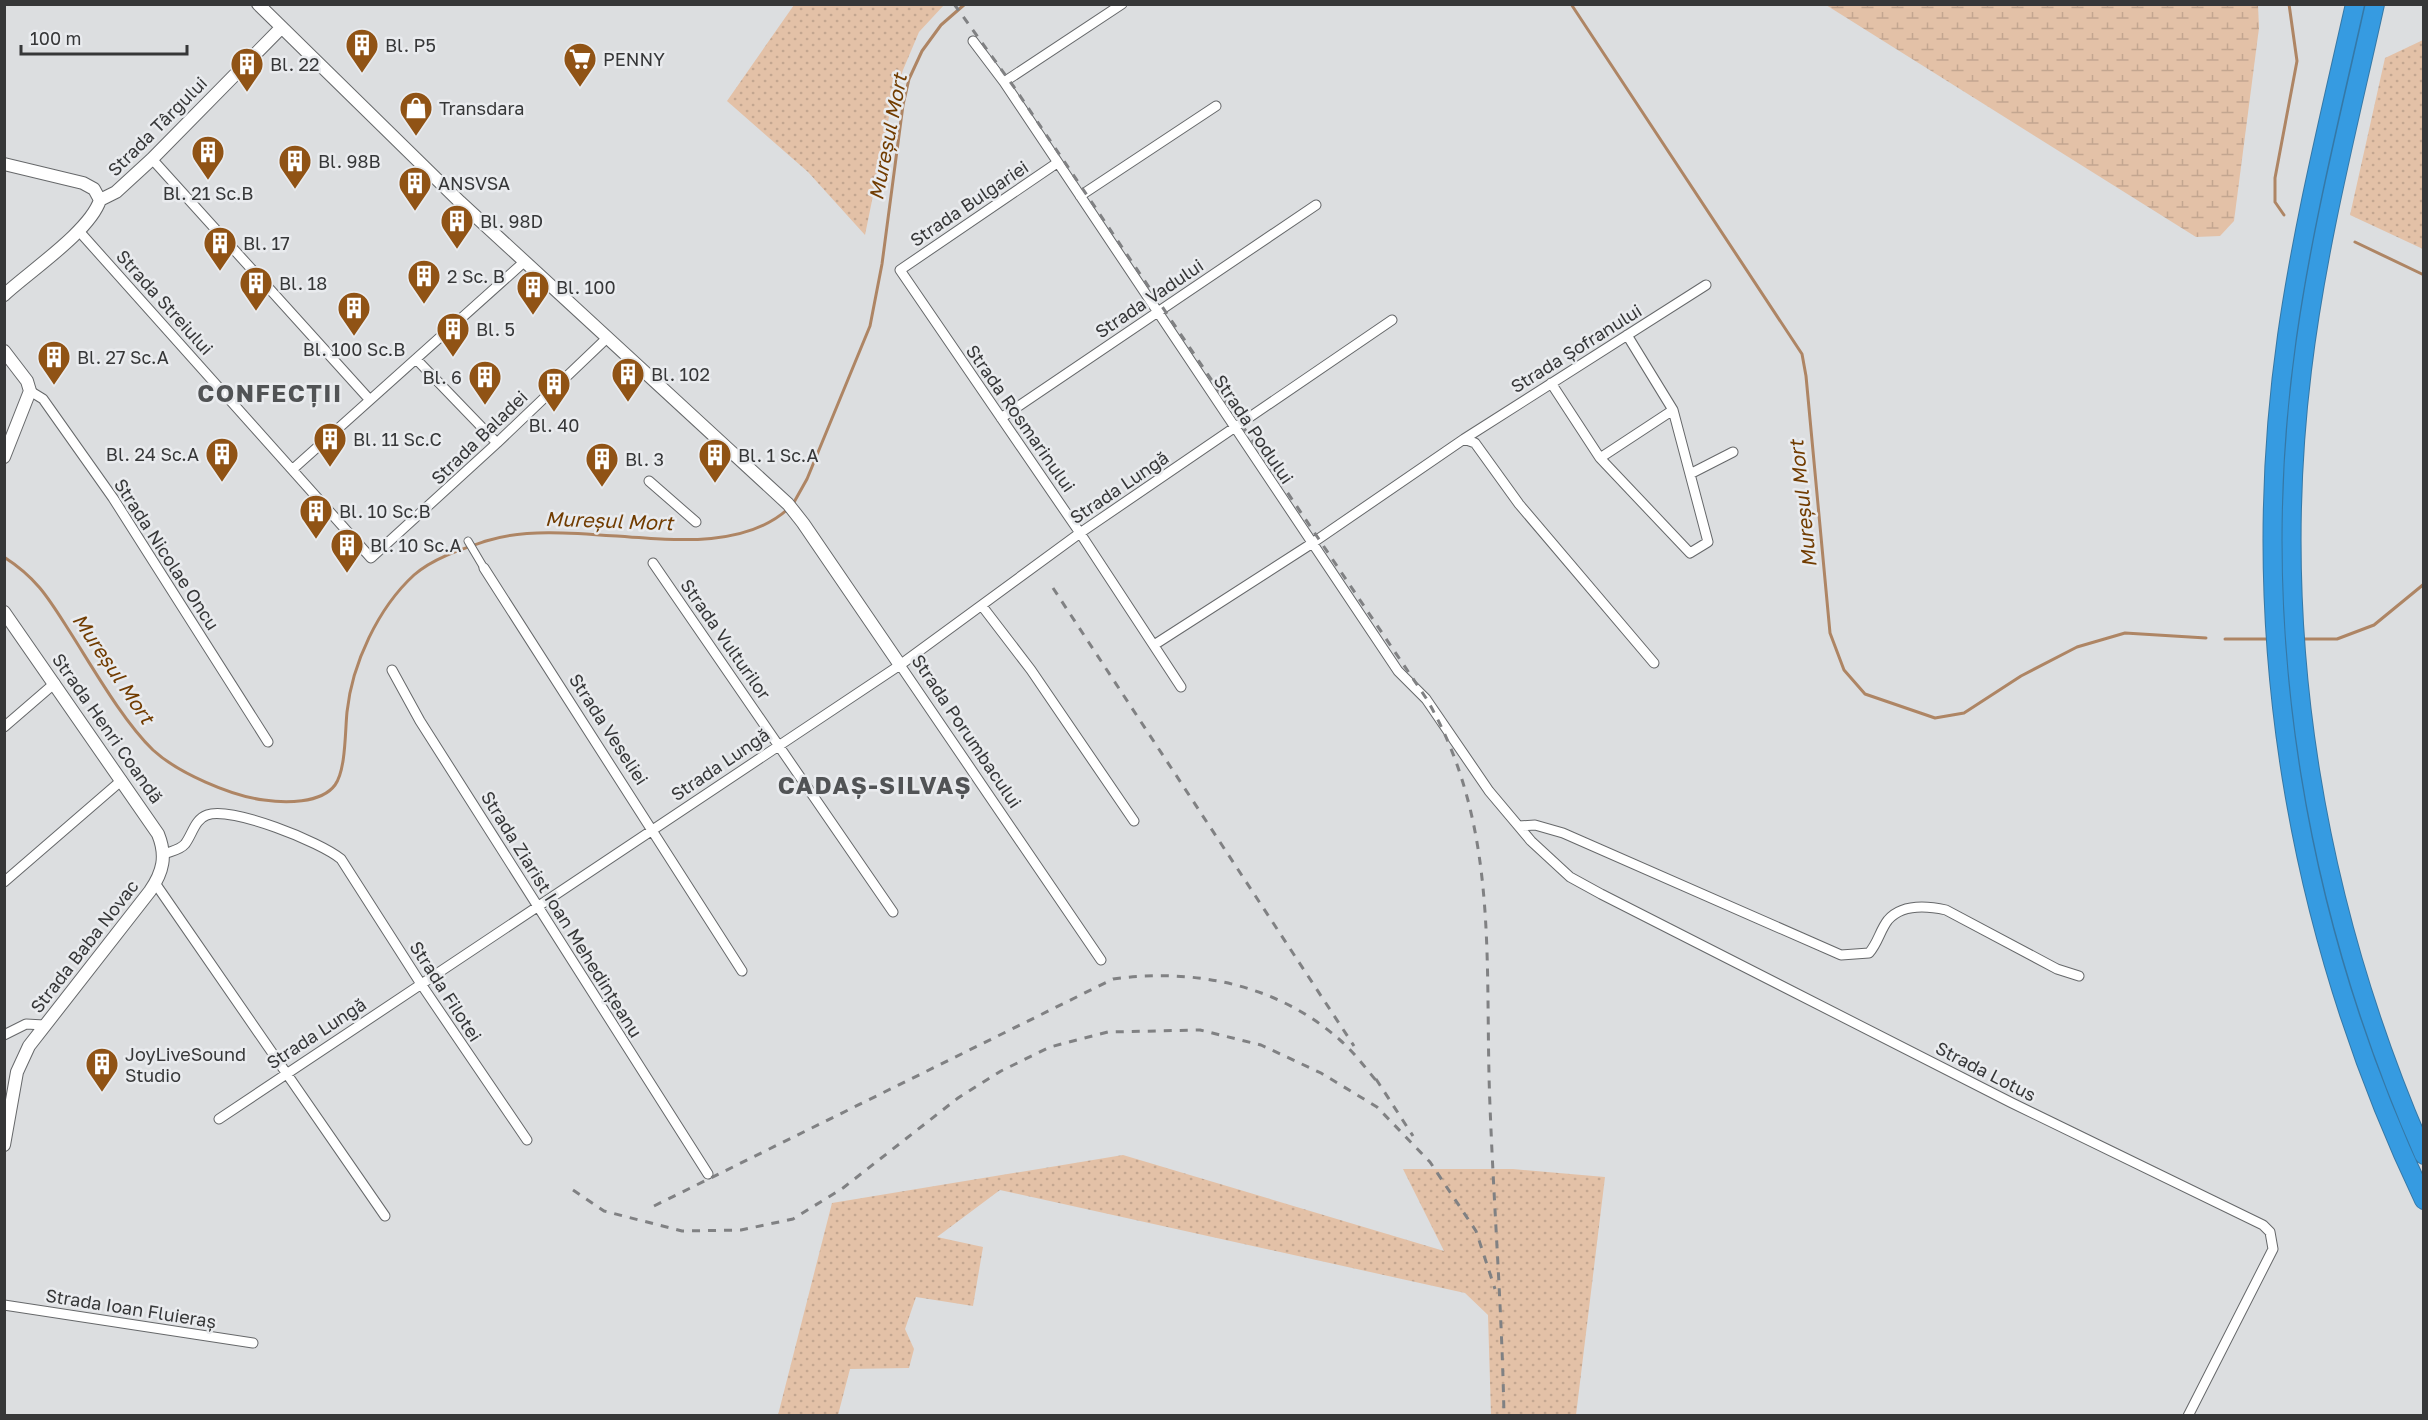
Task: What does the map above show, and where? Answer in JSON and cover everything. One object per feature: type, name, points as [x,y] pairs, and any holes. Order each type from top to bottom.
[{"type":"highway","points":[[2375,4],[2328,216],[2305,349],[2293,478],[2292,599],[2299,693],[2317,817],[2345,938],[2377,1040],[2424,1155]]},
{"type":"highway","points":[[2355,5],[2311,204],[2287,336],[2275,456],[2274,604],[2280,692],[2298,820],[2327,944],[2370,1075],[2424,1200]]},
{"type":"street","name":"Strada Porumbacului","points":[[258,4],[524,261],[788,504],[1101,960]]},
{"type":"street","points":[[1004,82],[1122,4]]},
{"type":"street","name":"Strada Târgului","points":[[4,295],[78,230],[95,213],[100,200],[116,192],[152,159],[281,28]]},
{"type":"street","name":"Strada Podului","points":[[973,41],[1004,82],[1398,671],[1426,699],[1482,782],[1519,826]]},
{"type":"street","points":[[1080,196],[1216,106]]},
{"type":"street","points":[[152,159],[369,399]]},
{"type":"street","name":"Strada Bulgariei","points":[[900,270],[1057,163]]},
{"type":"street","points":[[4,164],[83,183],[94,189],[100,200]]},
{"type":"street","name":"Strada Vadului","points":[[1001,418],[1316,205]]},
{"type":"street","name":"Strada Streiului","points":[[78,230],[371,558]]},
{"type":"street","points":[[293,470],[524,261]]},
{"type":"street","name":"Strada Rosmarinului","points":[[900,270],[1080,532],[1180,687]]},
{"type":"street","name":"Strada Șofranului","points":[[1464,439],[1706,285]]},
{"type":"street","name":"Strada Lungă","points":[[219,1119],[778,744],[900,665],[1080,532],[1392,321]]},
{"type":"street","points":[[1551,383],[1600,458],[1690,553],[1708,542],[1673,410],[1627,335]]},
{"type":"street","name":"Strada Baladei","points":[[371,558],[607,338]]},
{"type":"street","points":[[4,351],[27,381],[30,391],[4,457]]},
{"type":"street","points":[[416,359],[497,443]]},
{"type":"street","name":"Strada Nicolae Oncu","points":[[30,391],[43,399],[113,498],[268,742]]},
{"type":"street","points":[[1600,458],[1673,410]]},
{"type":"street","points":[[1154,645],[1311,544],[1464,439],[1475,443],[1519,504],[1654,663]]},
{"type":"street","points":[[1690,474],[1733,452]]},
{"type":"street","points":[[649,481],[696,522]]},
{"type":"street","points":[[468,541],[484,568]]},
{"type":"street","name":"Strada Vulturilor","points":[[653,563],[893,912]]},
{"type":"street","name":"Strada Veseliei","points":[[484,568],[654,829],[742,970]]},
{"type":"street","points":[[982,606],[1031,670],[1134,821]]},
{"type":"street","name":"Strada Henri Coandă","points":[[4,612],[55,682],[158,834],[164,854]]},
{"type":"street","name":"Strada Ziarist Ioan Mehedințeanu","points":[[392,670],[420,721],[708,1173]]},
{"type":"street","points":[[4,728],[55,682]]},
{"type":"street","points":[[4,882],[122,780]]},
{"type":"street","name":"Strada Filotei","points":[[164,854],[182,846],[200,819],[213,813],[237,816],[293,833],[317,843],[341,859],[421,984],[527,1140]]},
{"type":"street","points":[[1519,826],[1535,825],[1563,833],[1841,955],[1869,952],[1888,920],[1919,906],[1931,907],[1946,910],[2057,969],[2079,975]]},
{"type":"street","name":"Strada Lotus","points":[[1519,826],[1569,877],[2012,1103],[2263,1225],[2270,1232],[2272,1249],[2188,1416]]},
{"type":"street","name":"Strada Baba Novac","points":[[4,1144],[17,1072],[22,1058],[44,1025],[155,883],[161,871],[164,854]]},
{"type":"street","points":[[155,883],[385,1216]]},
{"type":"street","points":[[4,1035],[26,1024],[44,1025]]},
{"type":"street","name":"Strada Ioan Fluieraș","points":[[4,1305],[253,1343]]},
{"type":"green space","points":[[794,5],[944,5],[919,32],[903,70],[890,112],[865,235],[808,172],[727,101]]},
{"type":"green space","points":[[1826,5],[2258,5],[2259,28],[2234,221],[2220,236],[2196,237]]},
{"type":"green space","points":[[2423,40],[2423,249],[2350,215],[2385,58]]},
{"type":"green space","points":[[1123,1155],[1444,1251],[1403,1169],[1513,1169],[1605,1177],[1576,1415],[1491,1415],[1488,1315],[1465,1293],[1000,1190],[937,1237],[983,1247],[973,1306],[916,1297],[905,1329],[914,1349],[909,1368],[850,1369],[838,1415],[778,1415],[832,1203]]},
{"type":"waterway","name":"Mureșul Mort","points":[[793,504],[807,479],[870,326],[882,264],[903,105],[909,79],[922,51],[941,25],[965,4]]},
{"type":"waterway","name":"Mureșul Mort","points":[[1571,4],[1802,354],[1830,633],[1844,670],[1865,694],[1935,718],[1964,713],[2021,676],[2077,647],[2125,633],[2206,638]]},
{"type":"waterway","points":[[2284,215],[2275,202],[2275,178],[2297,61],[2289,4]]},
{"type":"waterway","points":[[2355,242],[2424,275]]},
{"type":"waterway","name":"Mureșul Mort","points":[[4,557],[26,573],[42,590],[98,678],[153,750],[190,775],[236,794],[251,798],[292,802],[321,796],[335,785],[343,760],[350,694],[361,656],[378,620],[389,604],[414,575],[430,564],[486,541],[522,534],[561,533],[685,540],[724,537],[758,528],[788,509]]},
{"type":"waterway","name":"Mureșul Mort","points":[[2302,639],[2337,639],[2374,625],[2424,584]]},
{"type":"waterway","name":"Mureșul Mort","points":[[2225,639],[2272,639]]},
{"type":"railway","points":[[954,4],[1014,87],[1426,698],[1450,746],[1467,796],[1478,846],[1484,897],[1490,1106],[1504,1416]]},
{"type":"railway","points":[[1053,588],[1354,1046]]},
{"type":"railway","points":[[654,1206],[1113,979],[1174,976],[1233,984],[1262,993],[1289,1005],[1315,1021],[1345,1045],[1379,1084]]},
{"type":"railway","points":[[573,1190],[604,1211],[682,1231],[741,1230],[793,1219],[843,1188],[958,1098],[1001,1071],[1050,1047],[1108,1032],[1200,1030],[1261,1045],[1321,1073],[1377,1107],[1430,1162],[1476,1231],[1495,1289]]},
{"type":"railway","points":[[1376,1079],[1413,1136]]},
{"type":"place","name":"Bl. P5","points":[[362,74]]},
{"type":"place","name":"PENNY","points":[[580,88]]},
{"type":"place","name":"Bl. 22","points":[[247,93]]},
{"type":"place","name":"Transdara","points":[[416,137]]},
{"type":"place","name":"Bl. 21 Sc.B","points":[[208,181]]},
{"type":"place","name":"Bl. 98B","points":[[295,190]]},
{"type":"place","name":"ANSVSA","points":[[415,212]]},
{"type":"place","name":"Bl. 98D","points":[[457,250]]},
{"type":"place","name":"Bl. 17","points":[[220,272]]},
{"type":"place","name":"2 Sc. B","points":[[424,305]]},
{"type":"place","name":"Bl. 18","points":[[256,312]]},
{"type":"place","name":"Bl. 100","points":[[533,316]]},
{"type":"place","name":"Bl. 100 Sc.B","points":[[354,337]]},
{"type":"place","name":"Bl. 5","points":[[453,358]]},
{"type":"place","name":"Bl. 27 Sc.A","points":[[54,386]]},
{"type":"place","name":"Bl. 102","points":[[628,403]]},
{"type":"place","name":"Bl. 6","points":[[485,406]]},
{"type":"place","name":"Bl. 40","points":[[554,413]]},
{"type":"place","name":"Bl. 11 Sc.C","points":[[330,468]]},
{"type":"place","name":"Bl. 24 Sc.A","points":[[222,483]]},
{"type":"place","name":"Bl. 1 Sc.A","points":[[715,484]]},
{"type":"place","name":"Bl. 3","points":[[602,488]]},
{"type":"place","name":"Bl. 10 Sc.B","points":[[316,540]]},
{"type":"place","name":"Bl. 10 Sc.A","points":[[347,574]]},
{"type":"place","name":"JoyLiveSound Studio","points":[[102,1093]]},
{"type":"district","name":"CONFECȚII","points":[[270,392]]},
{"type":"district","name":"CADAȘ-SILVAȘ","points":[[875,784]]}]
